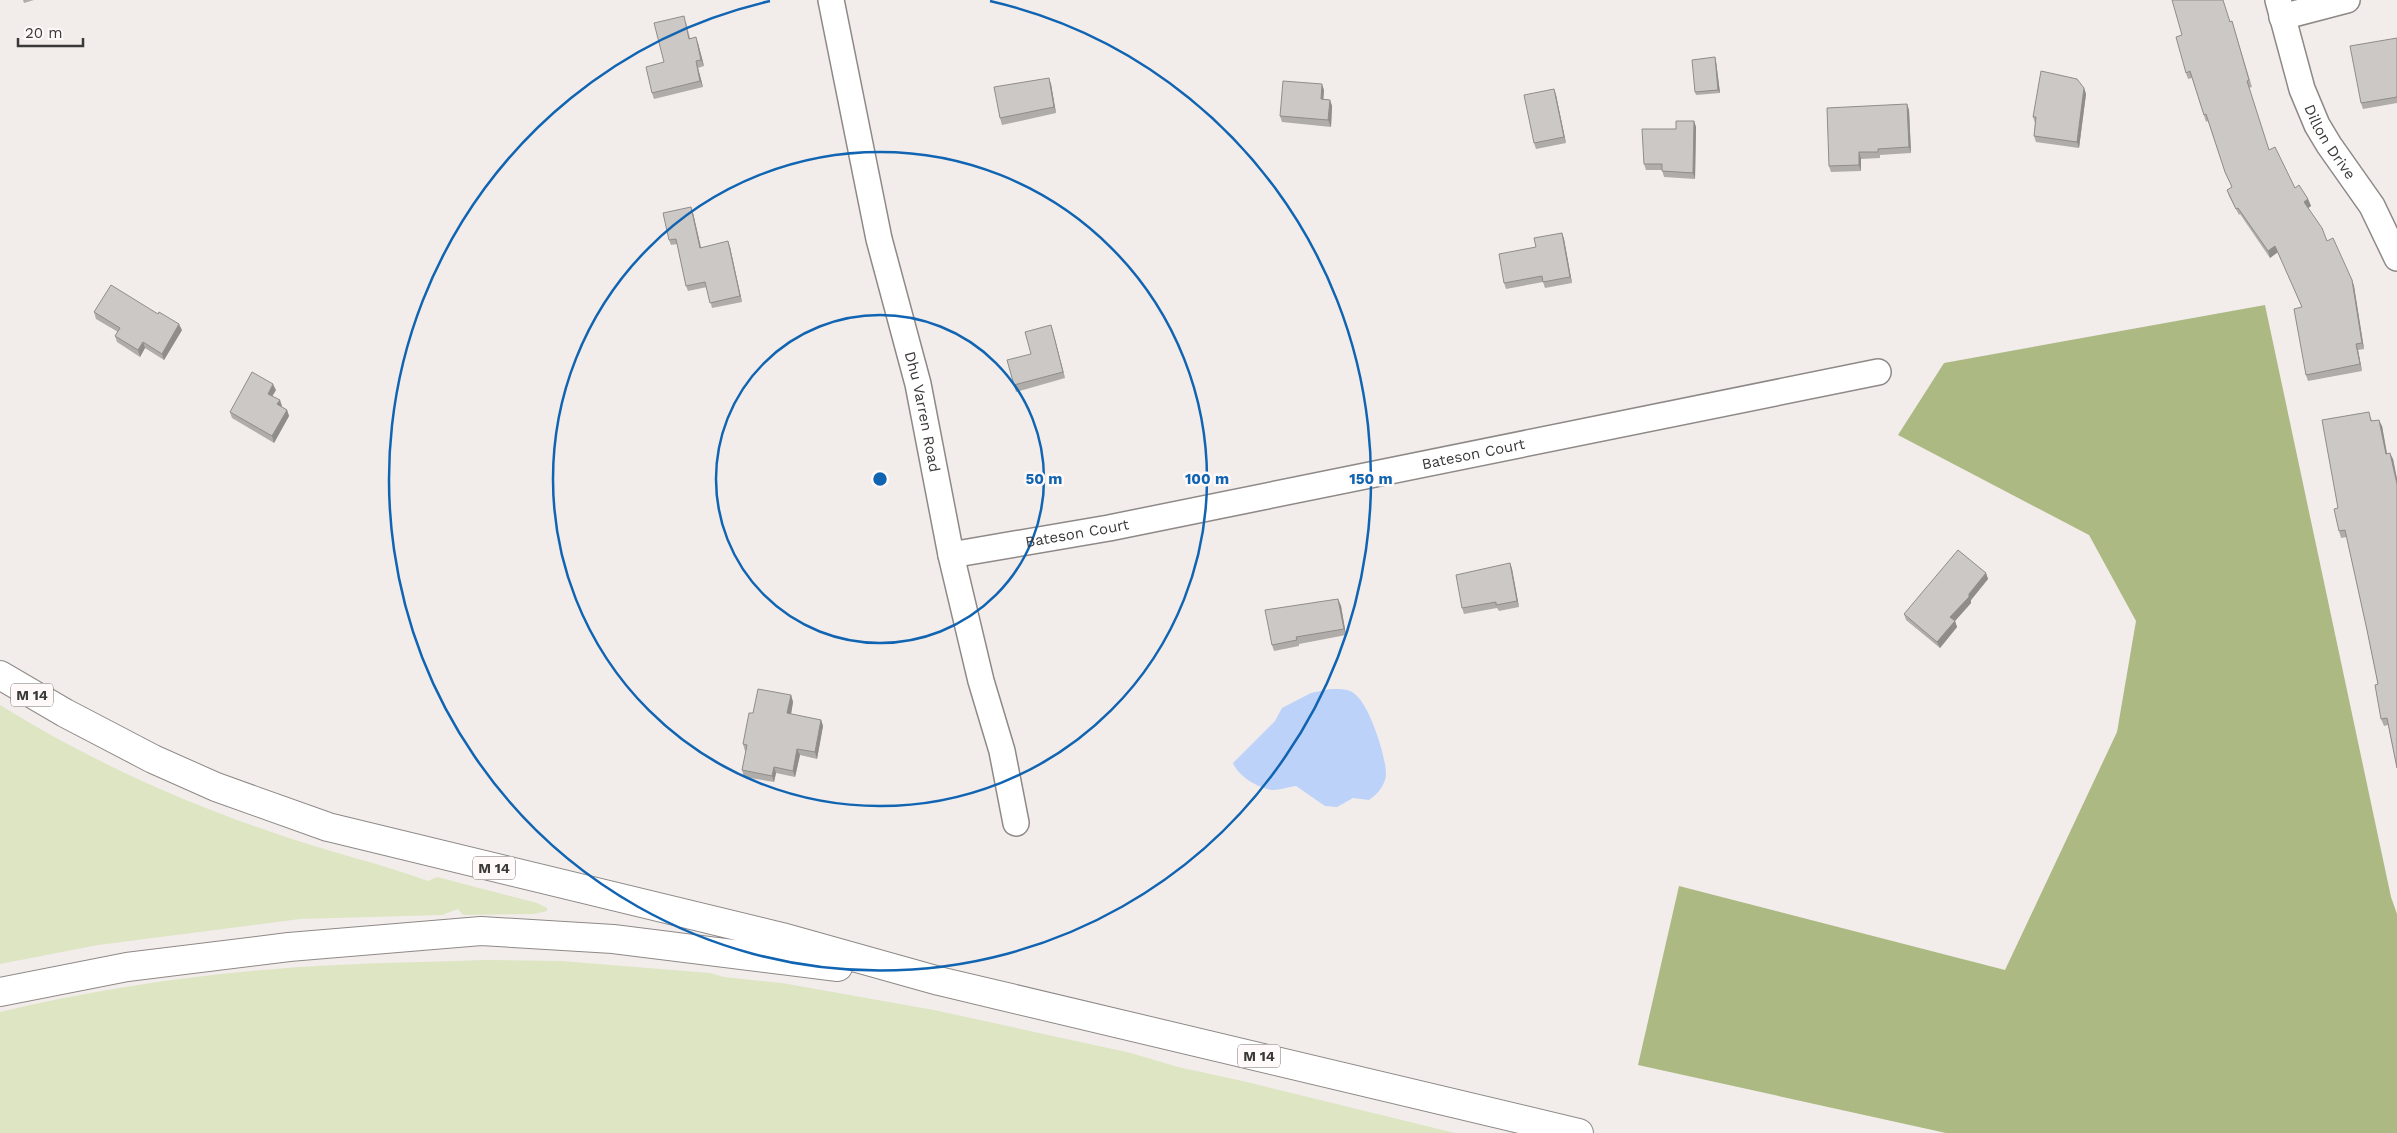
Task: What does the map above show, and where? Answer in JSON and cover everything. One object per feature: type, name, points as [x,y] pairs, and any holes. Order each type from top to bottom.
[{"type":"highway","name":"M 14","points":[[0,675],[65,713],[154,759],[216,787],[328,827],[782,937],[939,981],[1579,1133]]},
{"type":"highway","points":[[0,992],[127,967],[289,947],[481,931],[613,938],[939,981]]},
{"type":"street","name":"Dhu Varren Road","points":[[831,0],[879,239],[918,384],[951,555],[981,681],[1002,751],[1016,823]]},
{"type":"street","points":[[2280,8],[2347,0]]},
{"type":"street","name":"Dillon Drive","points":[[2280,8],[2302,90],[2317,124],[2328,145],[2372,206],[2385,228],[2397,258]]},
{"type":"street","name":"Bateson Court","points":[[951,555],[1109,528],[1878,372]]},
{"type":"green space","points":[[2265,305],[2391,897],[2397,914],[2397,1133],[1946,1133],[1638,1065],[1679,886],[2005,970],[2117,732],[2136,621],[2089,535],[1898,435],[1944,363]]},
{"type":"green space","points":[[0,705],[69,745],[139,780],[249,824],[428,881],[437,877],[537,903],[547,908],[547,911],[534,914],[463,915],[458,909],[442,915],[300,919],[98,945],[0,964]]},
{"type":"green space","points":[[485,960],[561,961],[710,973],[724,977],[782,983],[934,1010],[1131,1053],[1178,1067],[1455,1133],[0,1133],[0,1012],[83,994],[211,975],[296,967]]},
{"type":"water","points":[[1330,689],[1344,689],[1356,695],[1367,710],[1372,721],[1380,744],[1386,774],[1383,785],[1375,795],[1369,800],[1353,798],[1337,807],[1325,806],[1296,786],[1275,790],[1267,789],[1249,781],[1239,772],[1233,763],[1275,721],[1282,708],[1311,693]]},
{"type":"building","points":[[2172,0],[2223,0],[2230,22],[2232,21],[2249,80],[2247,81],[2269,150],[2275,147],[2295,188],[2299,185],[2308,199],[2304,202],[2322,228],[2327,241],[2333,238],[2352,280],[2362,343],[2356,344],[2360,364],[2306,375],[2294,309],[2302,307],[2275,246],[2268,251],[2238,208],[2236,209],[2227,190],[2232,187],[2225,172],[2206,114],[2204,115],[2190,71],[2186,73],[2176,37],[2182,35]]},
{"type":"building","points":[[684,16],[689,39],[696,37],[701,60],[696,61],[700,81],[652,93],[646,67],[664,62],[654,23]]},
{"type":"building","points":[[2397,38],[2397,97],[2361,103],[2350,46]]},
{"type":"building","points":[[1715,57],[1718,90],[1695,92],[1692,60]]},
{"type":"building","points":[[2041,71],[2077,79],[2084,88],[2077,142],[2034,136],[2036,117],[2033,117]]},
{"type":"building","points":[[1049,78],[1054,107],[1000,118],[994,87]]},
{"type":"building","points":[[1283,81],[1322,84],[1321,99],[1330,100],[1328,120],[1280,116]]},
{"type":"building","points":[[1554,89],[1564,137],[1534,143],[1524,95]]},
{"type":"building","points":[[1907,104],[1909,147],[1878,149],[1878,152],[1859,152],[1859,165],[1829,166],[1827,108]]},
{"type":"building","points":[[1676,121],[1694,121],[1693,173],[1662,171],[1662,164],[1644,164],[1642,129],[1676,129]]},
{"type":"building","points":[[691,207],[700,248],[728,241],[740,296],[710,303],[705,282],[686,286],[676,239],[669,240],[663,213]]},
{"type":"building","points":[[1562,233],[1570,277],[1543,282],[1542,276],[1504,283],[1499,254],[1536,247],[1534,238]]},
{"type":"building","points":[[111,285],[158,314],[159,312],[179,324],[162,354],[143,342],[138,350],[115,336],[120,328],[94,312]]},
{"type":"building","points":[[1051,325],[1063,372],[1014,385],[1007,360],[1031,354],[1025,332]]},
{"type":"building","points":[[252,372],[273,384],[268,394],[280,400],[277,404],[287,410],[272,436],[230,412]]},
{"type":"building","points":[[2369,412],[2371,421],[2379,420],[2386,454],[2390,453],[2397,484],[2397,768],[2387,718],[2381,719],[2375,685],[2378,684],[2345,530],[2339,531],[2334,509],[2338,508],[2322,420]]},
{"type":"building","points":[[1958,550],[1986,573],[1969,594],[1969,597],[1950,617],[1955,621],[1937,642],[1904,614]]},
{"type":"building","points":[[1510,563],[1517,601],[1496,605],[1496,602],[1462,608],[1456,575]]},
{"type":"building","points":[[1338,599],[1344,629],[1296,637],[1297,640],[1272,645],[1265,610]]},
{"type":"building","points":[[758,689],[791,695],[787,713],[821,720],[815,752],[797,749],[793,771],[774,767],[772,776],[742,770],[747,745],[743,744],[749,713],[753,713]]}]
